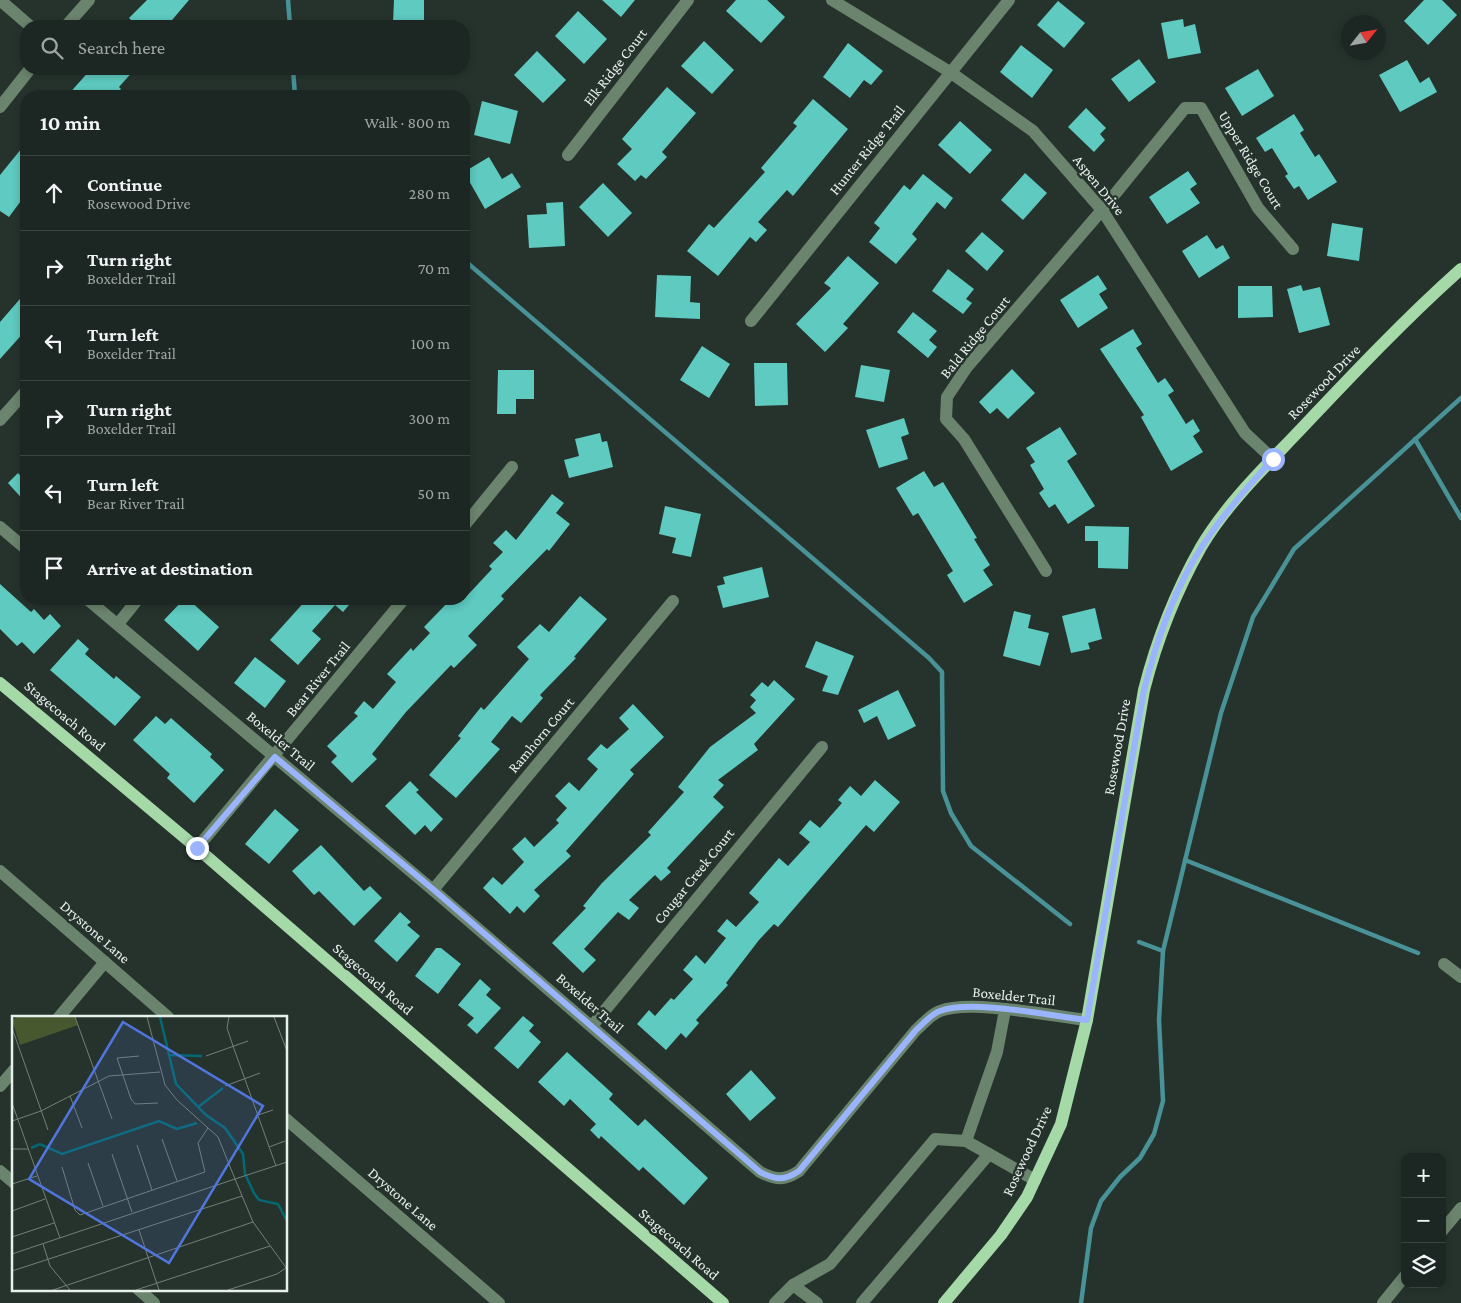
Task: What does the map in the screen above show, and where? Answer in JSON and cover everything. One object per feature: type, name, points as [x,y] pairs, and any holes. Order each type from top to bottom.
[{"type":"main road","name":"Rosewood Drive","points":[[944,1303],[1001,1235],[1027,1197],[1061,1124],[1087,1020],[1144,690],[1156,642],[1175,596],[1202,546],[1237,498],[1353,373],[1461,269]]},
{"type":"main road","name":"Stagecoach Road","points":[[0,683],[197,848],[722,1303]]},
{"type":"street","points":[[0,0],[23,20]]},
{"type":"street","points":[[71,20],[89,0]]},
{"type":"street","name":"Elk Ridge Court","points":[[568,155],[688,0]]},
{"type":"street","name":"Aspen Drive","points":[[832,0],[950,72],[1033,131],[1102,210],[1245,433],[1273,459]]},
{"type":"street","name":"Hunter Ridge Trail","points":[[751,321],[1009,0]]},
{"type":"street","points":[[0,107],[25,75]]},
{"type":"street","name":"Upper Ridge Court","points":[[1102,210],[1185,108],[1201,108],[1258,208],[1293,249]]},
{"type":"street","name":"Bald Ridge Court","points":[[1046,571],[964,439],[946,419],[947,398],[968,367],[1102,210]]},
{"type":"street","points":[[0,420],[20,398]]},
{"type":"street","points":[[470,519],[512,467]]},
{"type":"street","points":[[0,527],[20,544]]},
{"type":"street","name":"Ramhorn Court","points":[[434,890],[673,601]]},
{"type":"street","name":"Boxelder Trail","points":[[94,605],[434,890],[760,1172],[773,1179],[788,1178],[799,1171],[916,1030],[938,1011],[958,1006],[1087,1020]]},
{"type":"street","points":[[118,624],[133,605]]},
{"type":"street","name":"Bear River Trail","points":[[197,848],[275,757],[399,605]]},
{"type":"street","name":"Cougar Creek Court","points":[[592,1026],[822,747]]},
{"type":"street","name":"Drystone Lane","points":[[0,871],[167,1016]]},
{"type":"street","points":[[60,1016],[105,962]]},
{"type":"street","points":[[1444,964],[1461,977]]},
{"type":"street","points":[[966,1141],[997,1052],[1005,1010]]},
{"type":"street","points":[[0,1086],[12,1072]]},
{"type":"street","name":"Drystone Lane","points":[[288,1121],[499,1303]]},
{"type":"street","points":[[775,1303],[793,1285],[830,1264],[935,1139],[966,1141],[1035,1180]]},
{"type":"street","points":[[862,1303],[989,1154]]},
{"type":"street","points":[[0,1171],[12,1181]]},
{"type":"street","points":[[1446,1226],[1461,1208]]},
{"type":"street","points":[[1383,1303],[1401,1281]]},
{"type":"street","points":[[793,1285],[817,1303]]},
{"type":"street","points":[[139,1290],[154,1303]]},
{"type":"building","points":[[147,0],[189,0],[172,20],[131,20],[129,18]]},
{"type":"building","points":[[394,0],[424,0],[424,20],[393,20]]},
{"type":"building","points":[[602,0],[635,0],[621,17]]},
{"type":"building","points":[[736,0],[767,0],[785,17],[761,43],[726,11]]},
{"type":"building","points":[[1424,0],[1442,0],[1457,15],[1428,45],[1404,21]]},
{"type":"building","points":[[1058,1],[1085,23],[1064,48],[1037,25]]},
{"type":"building","points":[[578,11],[607,39],[584,64],[555,36]]},
{"type":"building","points":[[1183,19],[1184,27],[1195,24],[1201,53],[1168,59],[1161,23]]},
{"type":"building","points":[[704,41],[734,70],[712,94],[681,66]]},
{"type":"building","points":[[848,43],[883,71],[871,85],[864,80],[850,98],[823,77]]},
{"type":"building","points":[[1021,45],[1053,70],[1032,98],[1000,72]]},
{"type":"building","points":[[537,51],[566,80],[543,103],[514,75]]},
{"type":"building","points":[[1139,59],[1156,82],[1129,102],[1111,79]]},
{"type":"building","points":[[1407,60],[1420,83],[1429,77],[1437,92],[1400,112],[1379,75]]},
{"type":"building","points":[[1258,69],[1274,96],[1242,116],[1225,88]]},
{"type":"building","points":[[86,75],[130,75],[119,87],[120,90],[72,90]]},
{"type":"building","points":[[667,87],[696,113],[662,152],[667,157],[646,179],[641,175],[635,181],[617,164],[632,149],[622,139]]},
{"type":"building","points":[[813,99],[848,129],[793,196],[787,190],[758,222],[767,230],[756,242],[750,237],[718,276],[687,251],[709,224],[714,228],[765,172],[761,168],[797,126],[793,123]]},
{"type":"building","points":[[482,101],[518,111],[510,144],[474,135]]},
{"type":"building","points":[[1086,108],[1106,128],[1100,134],[1105,140],[1094,152],[1068,127]]},
{"type":"building","points":[[1294,114],[1304,130],[1300,133],[1315,157],[1319,154],[1337,182],[1308,200],[1299,186],[1294,189],[1285,176],[1288,174],[1272,148],[1265,152],[1256,138]]},
{"type":"building","points":[[960,121],[992,150],[970,174],[938,145]]},
{"type":"building","points":[[20,150],[20,202],[9,217],[0,211],[0,175]]},
{"type":"building","points":[[489,157],[502,179],[512,173],[521,187],[485,209],[470,183],[470,168]]},
{"type":"building","points":[[1188,171],[1197,184],[1190,189],[1200,203],[1167,224],[1149,197]]},
{"type":"building","points":[[1025,173],[1047,193],[1023,220],[1001,200]]},
{"type":"building","points":[[923,174],[953,198],[945,209],[937,202],[912,234],[917,239],[896,264],[869,242],[880,228],[874,223],[904,185],[910,190]]},
{"type":"building","points":[[603,183],[632,213],[608,237],[579,207]]},
{"type":"building","points":[[563,202],[565,246],[529,248],[527,215],[547,214],[546,203]]},
{"type":"building","points":[[1332,223],[1363,228],[1359,261],[1327,256]]},
{"type":"building","points":[[982,232],[1004,251],[987,271],[965,251]]},
{"type":"building","points":[[1207,235],[1216,249],[1223,245],[1230,258],[1199,278],[1182,251]]},
{"type":"building","points":[[848,256],[879,283],[843,324],[848,328],[825,352],[796,324],[831,288],[824,283]]},
{"type":"building","points":[[948,269],[974,289],[966,299],[972,303],[963,314],[932,291]]},
{"type":"building","points":[[657,275],[691,276],[690,302],[700,303],[700,319],[655,317]]},
{"type":"building","points":[[1098,275],[1107,289],[1099,294],[1108,308],[1078,328],[1060,300]]},
{"type":"building","points":[[1301,285],[1303,291],[1320,287],[1330,325],[1299,333],[1287,289]]},
{"type":"building","points":[[1238,286],[1272,286],[1273,317],[1238,318]]},
{"type":"building","points":[[20,299],[20,337],[0,359],[0,322]]},
{"type":"building","points":[[913,312],[937,331],[929,340],[937,347],[928,358],[897,332]]},
{"type":"building","points":[[1133,329],[1142,344],[1136,348],[1158,383],[1165,378],[1174,391],[1168,395],[1186,424],[1193,419],[1200,431],[1193,436],[1203,452],[1171,471],[1141,417],[1144,415],[1100,349]]},
{"type":"building","points":[[702,346],[730,364],[709,398],[680,380]]},
{"type":"building","points":[[754,363],[787,363],[788,405],[755,406]]},
{"type":"building","points":[[861,365],[890,370],[884,402],[855,397]]},
{"type":"building","points":[[1012,369],[1035,393],[1008,419],[997,408],[990,414],[979,402]]},
{"type":"building","points":[[498,370],[534,370],[534,399],[516,399],[516,414],[497,414]]},
{"type":"building","points":[[904,418],[909,434],[901,437],[908,459],[879,468],[866,430]]},
{"type":"building","points":[[1060,427],[1077,454],[1067,461],[1095,506],[1068,524],[1055,504],[1049,508],[1039,493],[1044,489],[1030,465],[1035,462],[1026,448]]},
{"type":"building","points":[[600,433],[602,442],[607,441],[613,467],[569,478],[564,460],[579,456],[575,439]]},
{"type":"building","points":[[924,471],[934,487],[943,482],[977,538],[974,539],[990,565],[983,570],[993,585],[964,603],[947,575],[953,571],[918,513],[913,516],[896,488]]},
{"type":"building","points":[[18,473],[20,475],[20,496],[8,483]]},
{"type":"building","points":[[552,494],[564,503],[556,513],[570,524],[549,551],[547,549],[501,596],[504,599],[468,636],[477,645],[454,668],[451,665],[406,712],[372,754],[377,759],[352,783],[331,762],[337,756],[327,746],[358,716],[354,713],[364,701],[373,709],[396,682],[387,674],[411,648],[413,651],[430,633],[424,627],[445,605],[470,605],[470,593],[492,569],[489,566],[503,552],[493,543],[506,530],[516,540]]},
{"type":"building","points":[[665,506],[701,514],[691,557],[672,553],[676,538],[659,534]]},
{"type":"building","points":[[1085,526],[1129,527],[1128,569],[1098,568],[1098,541],[1085,541]]},
{"type":"building","points":[[762,567],[769,597],[723,608],[717,586],[725,584],[723,577]]},
{"type":"building","points":[[0,584],[20,602],[20,605],[23,605],[31,612],[34,609],[44,620],[50,614],[61,626],[34,654],[22,642],[17,646],[0,629]]},
{"type":"building","points":[[580,596],[607,619],[574,657],[576,658],[540,695],[543,698],[521,723],[512,716],[491,742],[500,749],[456,798],[429,775],[461,738],[458,736],[481,707],[484,710],[529,659],[517,647],[540,624],[549,632]]},
{"type":"building","points":[[178,605],[195,605],[219,627],[198,651],[164,620]]},
{"type":"building","points":[[302,605],[335,605],[312,631],[321,639],[298,665],[270,640]]},
{"type":"building","points":[[335,605],[349,605],[343,612]]},
{"type":"building","points":[[1095,608],[1102,639],[1088,643],[1090,649],[1071,653],[1062,616]]},
{"type":"building","points":[[1014,611],[1031,615],[1028,628],[1049,633],[1040,666],[1003,656]]},
{"type":"building","points":[[78,639],[89,649],[85,654],[114,679],[116,676],[141,697],[115,726],[50,670]]},
{"type":"building","points":[[816,641],[854,656],[838,695],[822,691],[828,676],[805,667]]},
{"type":"building","points":[[255,657],[286,681],[265,708],[234,683]]},
{"type":"building","points":[[774,680],[795,699],[754,744],[758,750],[718,780],[724,785],[713,797],[724,807],[667,868],[671,872],[661,881],[655,875],[629,900],[639,908],[629,920],[618,912],[584,949],[596,960],[583,973],[552,943],[586,908],[583,906],[602,883],[651,835],[648,832],[684,792],[678,787],[710,747],[756,713],[750,707],[756,700],[750,695],[762,682],[768,687]]},
{"type":"building","points":[[898,690],[916,726],[888,740],[877,716],[864,723],[858,710]]},
{"type":"building","points":[[633,704],[664,737],[630,770],[634,774],[566,851],[571,856],[534,890],[540,896],[524,913],[517,906],[510,914],[483,888],[493,877],[502,885],[524,862],[512,849],[525,837],[534,847],[559,823],[556,820],[567,808],[555,796],[569,782],[579,791],[598,769],[587,759],[601,744],[607,749],[629,729],[619,718]]},
{"type":"building","points":[[156,716],[165,724],[171,718],[212,754],[210,757],[224,770],[194,803],[167,778],[170,774],[133,740]]},
{"type":"building","points":[[875,780],[900,802],[874,832],[866,825],[778,927],[774,924],[759,940],[726,983],[728,985],[696,1020],[699,1023],[686,1038],[681,1033],[666,1050],[637,1024],[649,1010],[655,1016],[671,998],[674,1000],[693,979],[683,970],[696,955],[705,964],[726,938],[717,931],[727,919],[736,927],[759,902],[749,893],[779,858],[788,866],[810,842],[799,833],[810,820],[820,828],[842,803],[838,800],[850,786],[861,796]]},
{"type":"building","points":[[410,781],[419,790],[416,792],[443,819],[431,832],[425,825],[415,835],[385,806]]},
{"type":"building","points":[[275,809],[299,830],[269,864],[245,844]]},
{"type":"building","points":[[321,845],[364,891],[370,886],[382,898],[354,926],[319,891],[314,895],[292,871]]},
{"type":"building","points":[[400,912],[411,922],[407,925],[420,936],[397,962],[374,941]]},
{"type":"building","points":[[436,948],[441,948],[461,964],[438,994],[415,976]]},
{"type":"building","points":[[480,979],[491,989],[486,995],[501,1008],[477,1034],[467,1025],[474,1018],[458,1005]]},
{"type":"building","points":[[523,1016],[534,1025],[529,1031],[541,1042],[518,1069],[494,1048]]},
{"type":"building","points":[[567,1052],[613,1094],[609,1099],[638,1126],[645,1119],[708,1178],[684,1205],[643,1167],[639,1171],[601,1136],[599,1139],[590,1130],[596,1124],[570,1099],[564,1106],[538,1082]]},
{"type":"building","points":[[751,1070],[776,1098],[750,1121],[726,1094]]},
{"type":"waterway","points":[[288,0],[290,20]]},
{"type":"waterway","points":[[293,75],[295,90]]},
{"type":"waterway","points":[[470,265],[929,658],[942,672],[943,791],[951,813],[971,846],[1070,924]]},
{"type":"waterway","points":[[1081,1303],[1091,1228],[1101,1201],[1120,1177],[1140,1158],[1154,1134],[1163,1101],[1159,1020],[1163,951],[1221,713],[1253,617],[1294,549],[1461,398]]},
{"type":"waterway","points":[[1415,439],[1461,518]]},
{"type":"waterway","points":[[1185,860],[1418,953]]},
{"type":"waterway","points":[[1139,942],[1163,951]]},
{"type":"route","points":[[197,848],[275,757],[434,890],[760,1172],[773,1179],[788,1178],[799,1171],[916,1030],[938,1011],[958,1006],[994,1008],[1087,1020],[1144,690],[1156,642],[1175,596],[1202,546],[1237,498],[1273,459]]}]
